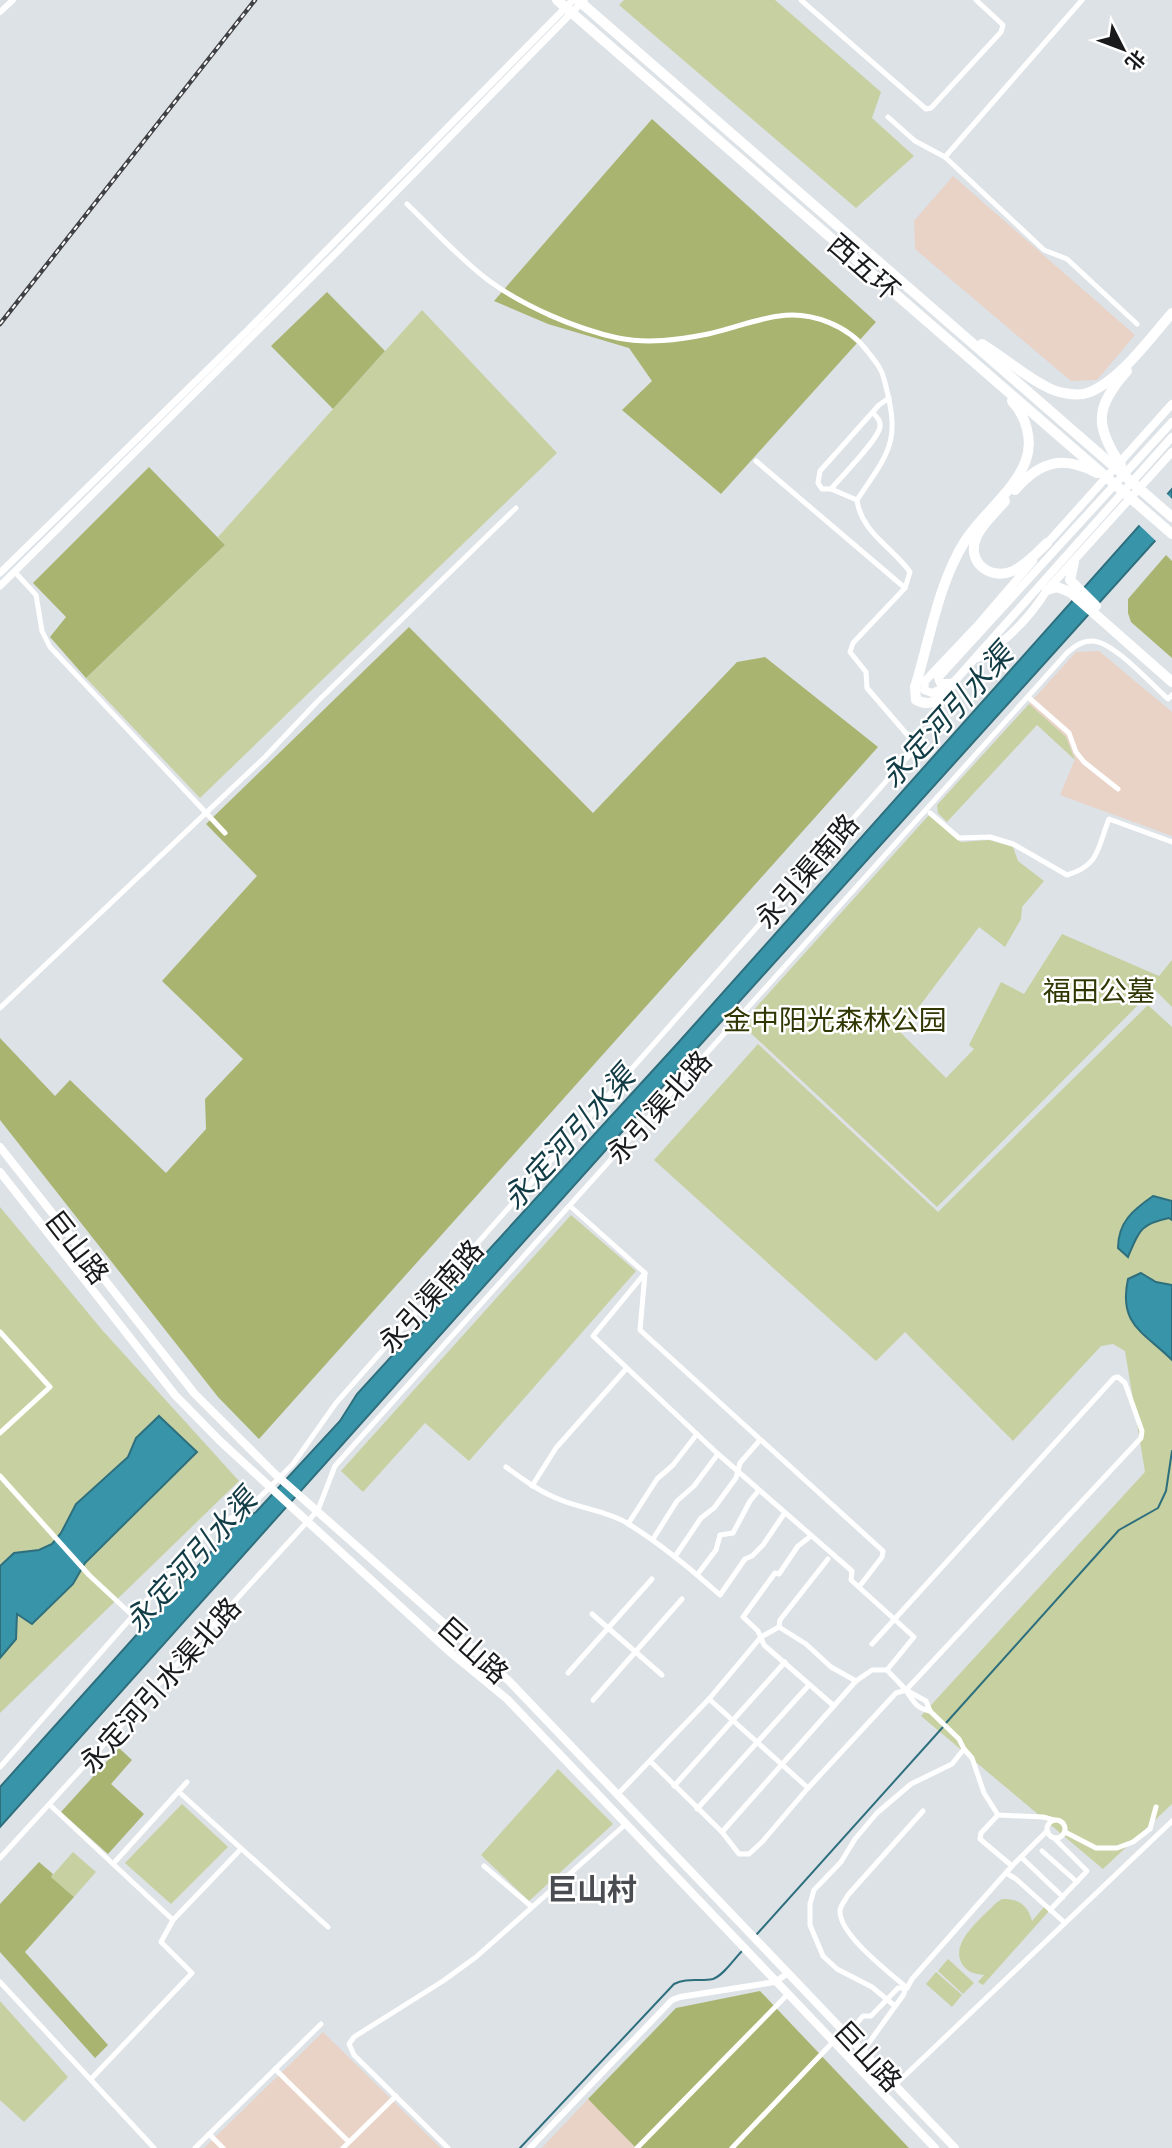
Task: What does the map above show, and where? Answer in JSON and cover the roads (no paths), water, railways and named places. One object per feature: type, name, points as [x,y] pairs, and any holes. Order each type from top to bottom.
[{"type":"highway","name":"西五环","points":[[557,0],[1091,467],[1172,534]]},
{"type":"highway","name":"西五环","points":[[579,0],[958,330],[1106,451],[1128,477],[1172,517]]},
{"type":"highway","points":[[958,330],[1004,357],[1045,386],[1062,392],[1085,394],[1116,373],[1172,313]]},
{"type":"highway","points":[[1106,451],[1101,412],[1107,395],[1172,321]]},
{"type":"highway","points":[[948,340],[1015,404],[1028,428],[1027,459],[1014,481],[966,540],[951,568],[915,688],[916,700],[925,705],[935,702],[953,682]]},
{"type":"highway","points":[[1047,542],[1032,558],[1014,570],[998,575],[986,571],[977,562],[974,550],[977,536],[987,523],[1023,481],[1037,470],[1052,463],[1070,462],[1091,467]]},
{"type":"highway","points":[[1067,584],[1074,562]]},
{"type":"highway","points":[[1047,590],[1067,584]]},
{"type":"highway","points":[[1067,584],[1172,682]]},
{"type":"highway","points":[[1100,614],[1172,673]]},
{"type":"main road","points":[[0,586],[338,251],[573,0]]},
{"type":"main road","points":[[0,573],[528,51],[584,0]]},
{"type":"main road","points":[[1172,404],[925,681],[924,690],[932,694],[953,682],[1172,438]]},
{"type":"main road","points":[[953,682],[940,683],[938,678],[1172,422]]},
{"type":"main road","points":[[971,663],[1005,640],[1172,452]]},
{"type":"main road","name":"巨山路","points":[[0,1147],[194,1393],[274,1473],[509,1681],[955,2148]]},
{"type":"main road","name":"巨山路","points":[[0,1172],[175,1395],[264,1482],[451,1653],[508,1699],[934,2148]]},
{"type":"street","points":[[0,12],[13,0]]},
{"type":"street","points":[[801,0],[926,109],[931,108],[1001,32],[1003,25],[976,0]]},
{"type":"street","points":[[945,157],[1082,0]]},
{"type":"street","points":[[888,117],[915,141],[945,157],[1044,250],[1067,260],[1137,324]]},
{"type":"street","points":[[407,204],[488,279],[516,297],[569,323],[617,337],[646,341],[708,334],[779,316],[816,318],[837,326],[863,345],[883,372],[894,426],[891,444],[856,500],[858,513],[865,525],[910,572],[905,588],[756,461]]},
{"type":"street","points":[[856,500],[819,486],[820,471],[889,398]]},
{"type":"street","points":[[831,489],[880,428],[879,419],[873,413]]},
{"type":"street","points":[[0,1008],[265,757],[317,702],[516,508]]},
{"type":"street","points":[[14,570],[36,595],[42,631],[50,647],[225,834]]},
{"type":"street","name":"永引渠南路","points":[[0,1767],[203,1536],[253,1504],[293,1464],[336,1403],[912,752],[911,739],[867,688],[866,672],[850,652],[850,648],[905,588]]},
{"type":"street","name":"永引渠北路","points":[[318,1510],[335,1466],[1067,653],[1079,643],[1092,641],[1106,644],[1171,699]]},
{"type":"street","points":[[1028,696],[1069,733],[1084,762],[1118,789]]},
{"type":"street","points":[[930,813],[959,838],[990,837],[1013,844],[1067,874],[1083,870],[1091,864],[1109,819],[1172,842]]},
{"type":"street","points":[[570,1206],[645,1273]]},
{"type":"street","points":[[645,1273],[593,1336],[696,1434],[852,1572],[851,1580],[914,1637],[887,1670]]},
{"type":"street","points":[[645,1273],[640,1331],[883,1551],[882,1557],[859,1587]]},
{"type":"street","points":[[0,1332],[50,1387],[0,1433]]},
{"type":"street","points":[[532,1486],[556,1448],[626,1369]]},
{"type":"street","points":[[651,1762],[722,1832],[739,1854],[749,1854],[896,1693],[906,1690],[1141,1438],[1142,1431],[1125,1383],[1118,1377],[1114,1378],[872,1644]]},
{"type":"street","points":[[628,1524],[657,1479],[673,1465],[696,1434]]},
{"type":"street","points":[[676,1555],[701,1518],[714,1508],[736,1478],[740,1462],[760,1440]]},
{"type":"street","points":[[653,1539],[677,1501],[694,1486],[718,1454]]},
{"type":"street","points":[[506,1466],[532,1486],[563,1501],[600,1511],[653,1539],[676,1555],[720,1595],[745,1559],[763,1545],[785,1514]]},
{"type":"street","points":[[0,1476],[89,1575],[133,1616]]},
{"type":"street","points":[[697,1575],[716,1550],[720,1535],[733,1533],[759,1490]]},
{"type":"street","name":"永定河引水渠北路","points":[[0,1858],[318,1510]]},
{"type":"street","points":[[811,1536],[797,1546],[779,1574],[775,1573],[743,1617],[758,1631],[764,1644],[834,1706]]},
{"type":"street","points":[[779,1627],[780,1620],[828,1559]]},
{"type":"street","points":[[568,1673],[652,1579]]},
{"type":"street","points":[[593,1700],[682,1599]]},
{"type":"street","points":[[592,1614],[662,1675]]},
{"type":"street","points":[[618,1794],[709,1699],[761,1637],[779,1627]]},
{"type":"street","points":[[779,1627],[806,1644],[831,1667],[856,1681]]},
{"type":"street","points":[[674,1786],[785,1662]]},
{"type":"street","points":[[722,1832],[856,1681],[872,1670],[887,1670],[919,1709],[930,1711],[954,1733],[972,1758],[984,1793],[998,1815]]},
{"type":"street","points":[[697,1810],[808,1685]]},
{"type":"street","points":[[709,1699],[808,1788]]},
{"type":"street","points":[[895,2006],[872,1987],[837,1969],[823,1956],[810,1925],[812,1897],[814,1890],[841,1863],[855,1839],[877,1814],[911,1784],[952,1764],[964,1749]]},
{"type":"street","points":[[113,1864],[187,1782]]},
{"type":"street","points":[[179,1792],[328,1927]]},
{"type":"street","points":[[50,1805],[173,1920]]},
{"type":"street","points":[[1012,1866],[980,1839],[981,1833],[998,1815],[1043,1817],[1062,1822],[1065,1832],[1096,1848],[1117,1848],[1133,1842],[1150,1829],[1156,1807]]},
{"type":"street","points":[[907,1988],[851,1936],[843,1923],[840,1908],[848,1895],[923,1811]]},
{"type":"street","points":[[863,2051],[912,1979],[1012,1866],[1047,1831],[1054,1820]]},
{"type":"street","points":[[895,2085],[1172,1821]]},
{"type":"street","points":[[447,2148],[354,2055],[349,2044],[354,2037],[443,1982],[476,1957],[627,1823]]},
{"type":"street","points":[[1047,1831],[1087,1871],[1050,1910]]},
{"type":"street","points":[[1054,1838],[1065,1832]]},
{"type":"street","points":[[91,2079],[192,1973],[161,1942],[173,1920],[240,1850]]},
{"type":"street","points":[[1042,1851],[1077,1882]]},
{"type":"street","points":[[1021,1857],[1063,1897]]},
{"type":"street","points":[[484,1866],[532,1907]]},
{"type":"street","points":[[1006,1873],[1065,1923]]},
{"type":"street","points":[[530,2148],[672,2000],[775,1982],[788,1973]]},
{"type":"street","points":[[0,1982],[154,2148]]},
{"type":"street","points":[[871,2016],[898,1988],[907,1988]]},
{"type":"street","points":[[637,2148],[787,1995]]},
{"type":"street","points":[[848,2034],[863,2016],[871,2016],[883,2025]]},
{"type":"street","points":[[195,2148],[321,2024]]},
{"type":"street","points":[[732,2148],[832,2043]]},
{"type":"street","points":[[275,2069],[349,2142]]},
{"type":"street","points":[[343,2148],[396,2096]]},
{"type":"street","points":[[209,2134],[223,2148]]},
{"type":"water","points":[[1172,489],[1172,522],[0,1827],[0,1787],[235,1525],[256,1512],[340,1421],[357,1394],[677,1044]]},
{"type":"water","points":[[1153,1196],[1172,1201],[1172,1220],[1169,1218],[1146,1226],[1138,1235],[1128,1257],[1118,1248],[1121,1231],[1133,1212]]},
{"type":"water","points":[[1141,1273],[1156,1282],[1172,1285],[1172,1360],[1143,1334],[1130,1317],[1126,1295],[1128,1279]]},
{"type":"water","points":[[159,1416],[197,1452],[85,1563],[73,1584],[32,1624],[17,1614],[16,1639],[0,1658],[0,1566],[14,1553],[39,1550],[52,1544],[76,1504],[128,1457],[136,1438]]},
{"type":"waterway","points":[[946,1723],[1119,1530],[1158,1508],[1166,1491],[1172,1451]]},
{"type":"waterway","points":[[757,1934],[943,1727]]},
{"type":"waterway","points":[[520,2148],[674,1984],[713,1979],[742,1951]]},
{"type":"railway","points":[[0,324],[255,0]]},
{"type":"district","name":"巨山村","points":[[592,1890]]},
{"type":"water label","name":"永定河引水渠","points":[[947,716]]},
{"type":"water label","name":"永定河引水渠","points":[[569,1138]]},
{"type":"water label","name":"永定河引水渠","points":[[191,1561]]},
{"type":"park label","name":"福田公墓","points":[[1099,991]]},
{"type":"park label","name":"金中阳光森林公园","points":[[835,1020]]}]
